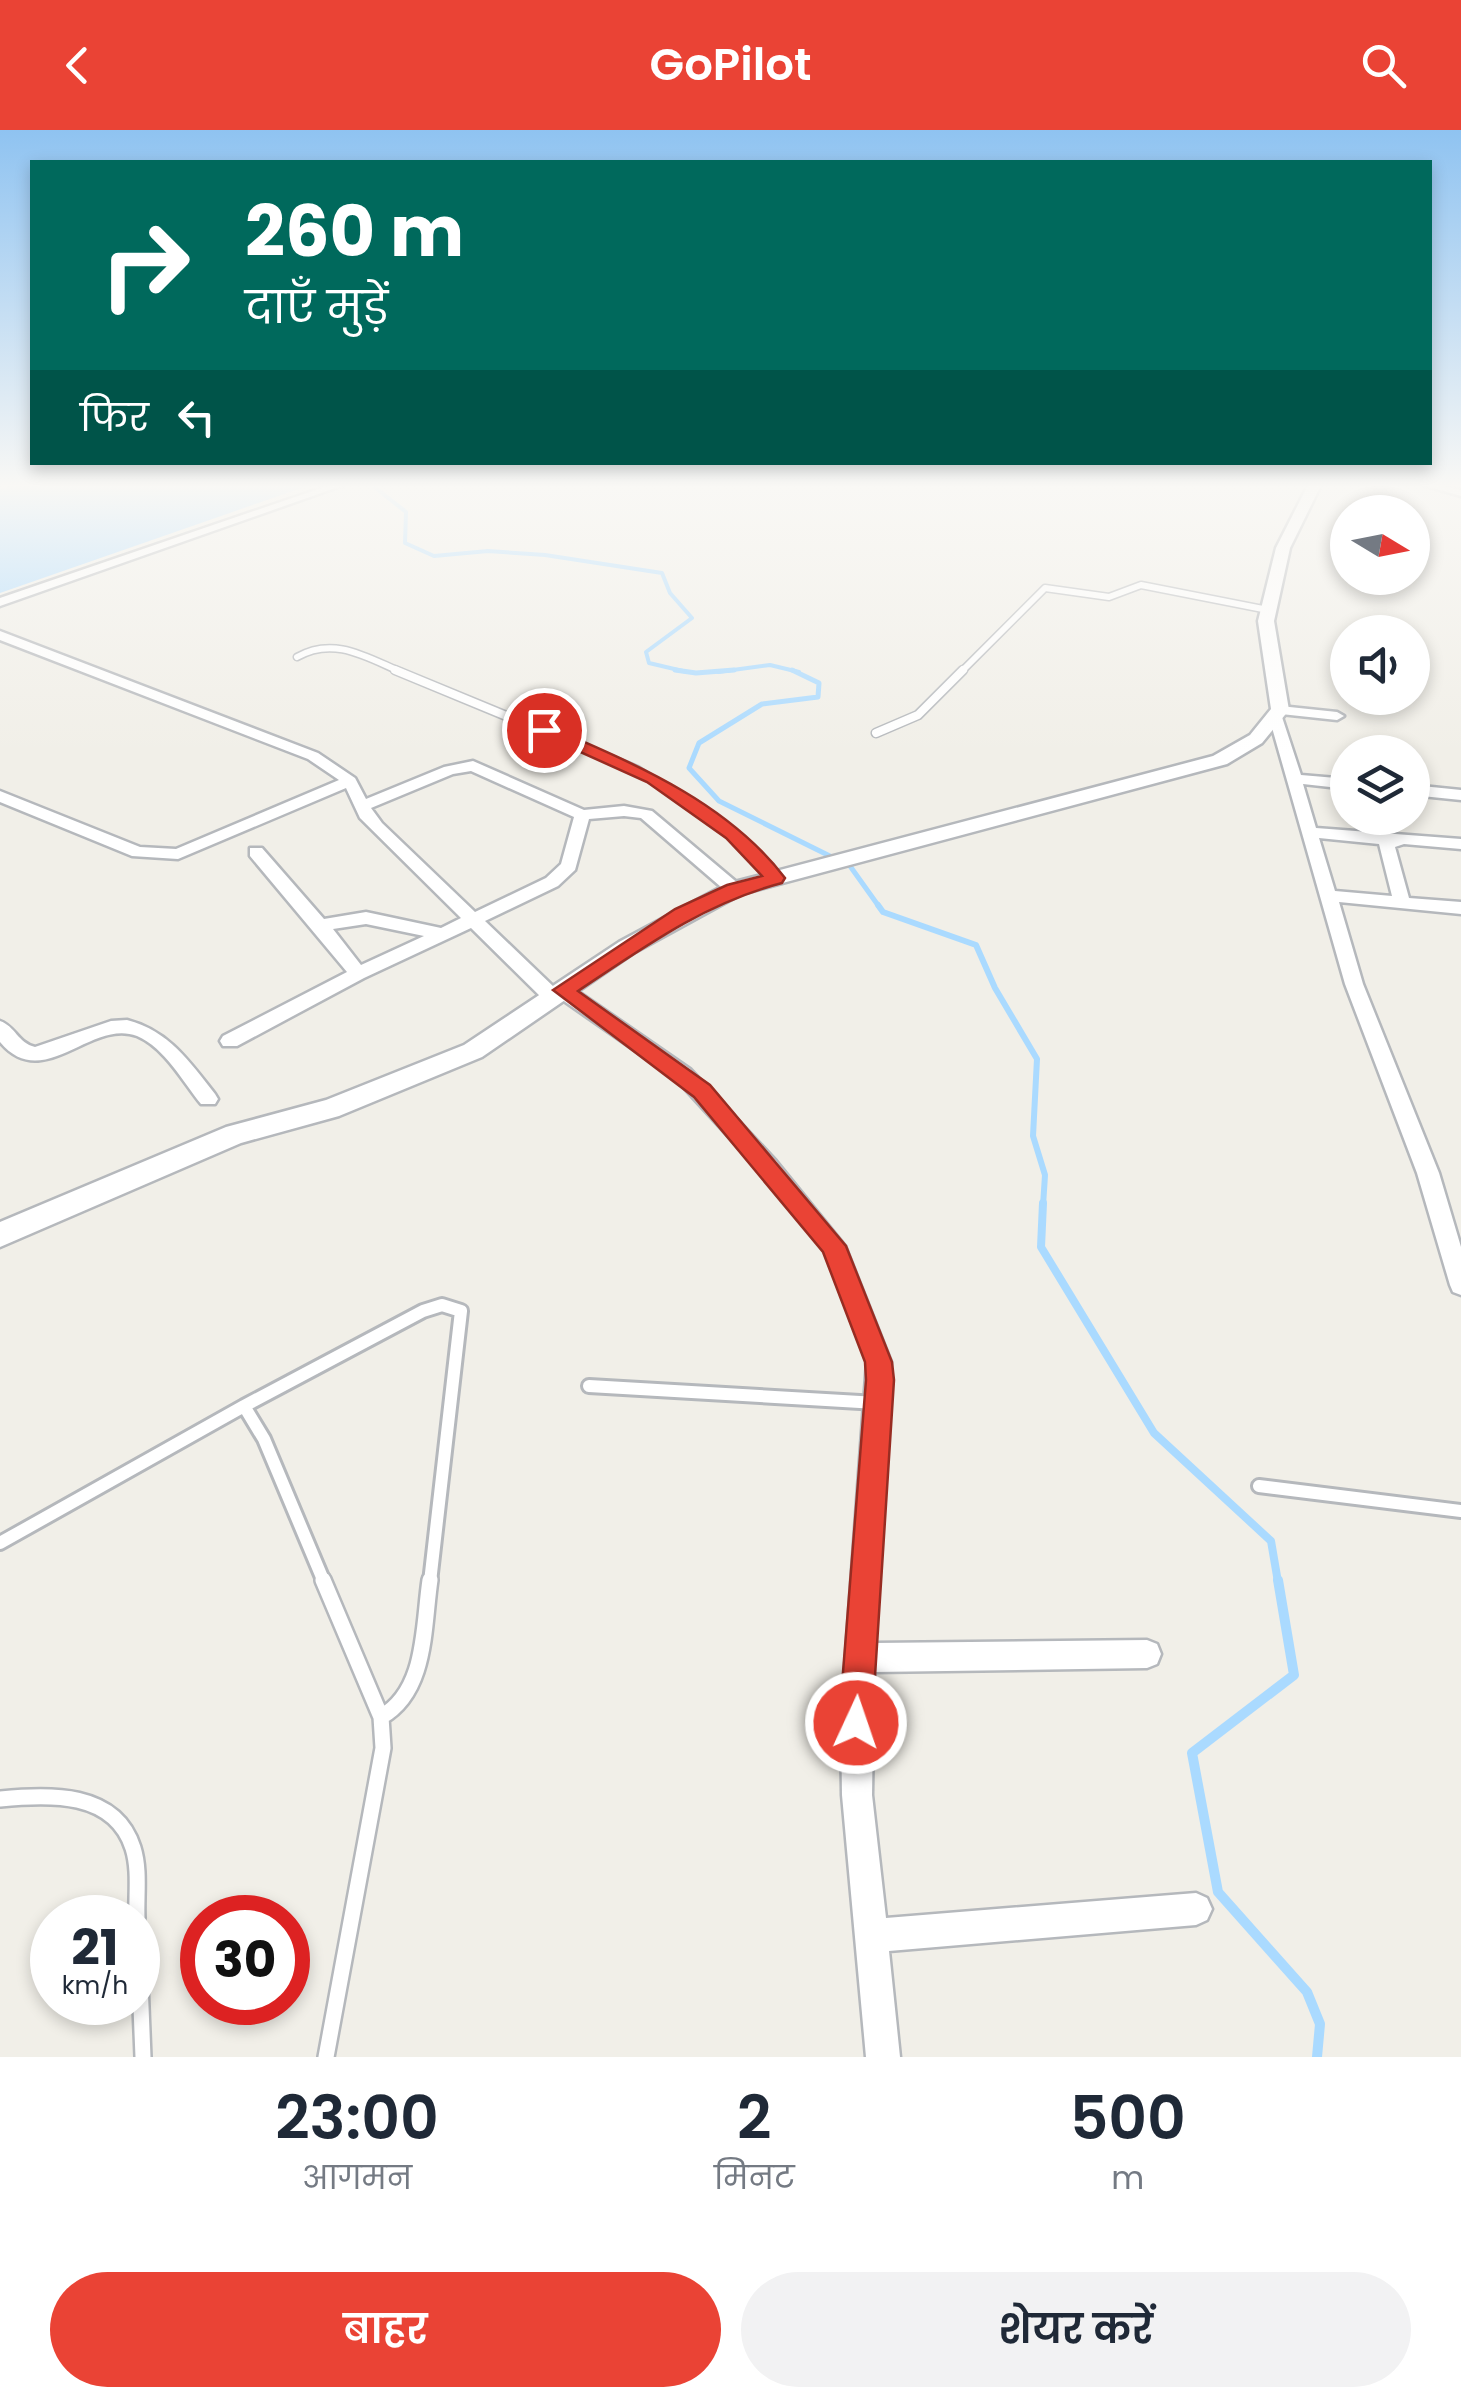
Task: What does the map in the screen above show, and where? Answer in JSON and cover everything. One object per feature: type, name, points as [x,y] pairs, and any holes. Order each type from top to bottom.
[{"type":"street","points":[[0,602],[78,575]]},
{"type":"street","points":[[1276,575],[1268,610],[1267,646],[1294,779],[1354,984],[1428,1173],[1461,1285]]},
{"type":"street","points":[[0,635],[253,730],[314,756],[350,781],[376,826],[472,921],[558,994],[702,1091],[834,1246],[879,1362],[859,1658],[857,1795],[883,2057]]},
{"type":"street","points":[[1278,714],[1338,716]]},
{"type":"street","points":[[0,1235],[106,1186],[235,1134],[330,1109],[410,1080],[473,1051],[682,914],[734,889],[1220,760],[1256,739],[1278,714]]},
{"type":"street","points":[[362,806],[462,766],[499,776],[582,815],[624,810],[646,814],[734,889]]},
{"type":"street","points":[[1294,779],[1330,782]]},
{"type":"street","points":[[0,796],[138,852],[159,856],[178,854],[350,781]]},
{"type":"street","points":[[1430,792],[1461,795]]},
{"type":"street","points":[[230,1041],[566,872],[582,815]]},
{"type":"street","points":[[1310,832],[1461,844]]},
{"type":"street","points":[[1392,840],[1386,851],[1402,902]]},
{"type":"street","points":[[256,852],[358,974]]},
{"type":"street","points":[[1330,896],[1461,908]]},
{"type":"street","points":[[320,925],[366,918],[444,934]]},
{"type":"street","points":[[0,1028],[21,1051],[35,1052],[104,1029],[142,1030],[173,1058],[208,1099]]},
{"type":"street","points":[[859,1658],[1146,1654]]},
{"type":"street","points":[[870,1936],[1196,1910]]},
{"type":"lane","points":[[876,733],[918,715],[1045,588],[1108,597],[1141,586],[1268,610]]},
{"type":"lane","points":[[297,657],[329,644],[343,648],[616,760],[653,779],[722,826],[775,878]]},
{"type":"lane","points":[[0,1542],[423,1311],[442,1305],[462,1312],[442,1502],[416,1680],[400,1706],[382,1717]]},
{"type":"lane","points":[[589,1386],[878,1403]]},
{"type":"lane","points":[[244,1406],[264,1438],[382,1717],[382,1748],[326,2057]]},
{"type":"lane","points":[[1260,1486],[1461,1511]]},
{"type":"lane","points":[[0,1799],[48,1793],[82,1799],[121,1822],[134,1849],[136,1895]]},
{"type":"lane","points":[[141,2025],[142,2057]]},
{"type":"water","points":[[0,575],[52,575],[0,593]]},
{"type":"waterway","points":[[663,575],[670,593],[692,618],[646,652],[649,663],[684,671]]},
{"type":"waterway","points":[[731,670],[770,665],[793,671]]},
{"type":"waterway","points":[[675,670],[684,671]]},
{"type":"waterway","points":[[684,671],[731,670]]},
{"type":"waterway","points":[[718,672],[731,670]]},
{"type":"waterway","points":[[793,671],[799,672]]},
{"type":"waterway","points":[[793,671],[819,683],[818,697],[762,704],[699,743],[689,768],[719,801],[850,866],[880,908]]},
{"type":"waterway","points":[[878,905],[883,912],[976,945],[995,988],[1037,1059],[1033,1136],[1045,1175],[1043,1206]]},
{"type":"waterway","points":[[1043,1203],[1041,1247],[1154,1433],[1271,1541],[1278,1582]]},
{"type":"waterway","points":[[1278,1580],[1294,1675],[1192,1753],[1218,1892],[1307,1992],[1320,2024],[1317,2057]]},
{"type":"route","points":[[544,730],[653,779],[732,834],[775,878],[712,898],[563,990],[702,1091],[834,1246],[879,1362],[880,1380],[856,1723]]}]
